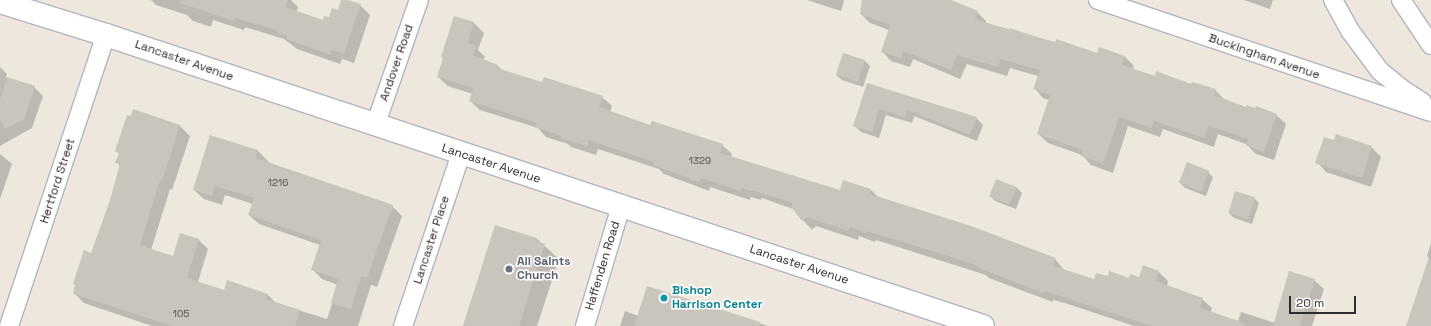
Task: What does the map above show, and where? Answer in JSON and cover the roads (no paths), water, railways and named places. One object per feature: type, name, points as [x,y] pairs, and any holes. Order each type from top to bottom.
[{"type":"street","name":"Andover Road","points":[[375,126],[419,0]]},
{"type":"street","name":"Buckingham Avenue","points":[[1098,0],[1431,112]]},
{"type":"street","points":[[1333,0],[1351,32],[1380,71],[1402,89],[1431,107]]},
{"type":"street","points":[[1401,0],[1431,46]]},
{"type":"street","name":"Lancaster Avenue","points":[[0,2],[106,35],[375,126],[983,326]]},
{"type":"street","name":"Hertford Street","points":[[9,326],[106,35]]},
{"type":"street","name":"Lancaster Place","points":[[403,326],[461,154]]},
{"type":"street","name":"Haffenden Road","points":[[584,326],[621,206]]},
{"type":"place","name":"All Saints Church","points":[[509,269]]},
{"type":"place","name":"Bishop Harrison Center","points":[[664,298]]}]
